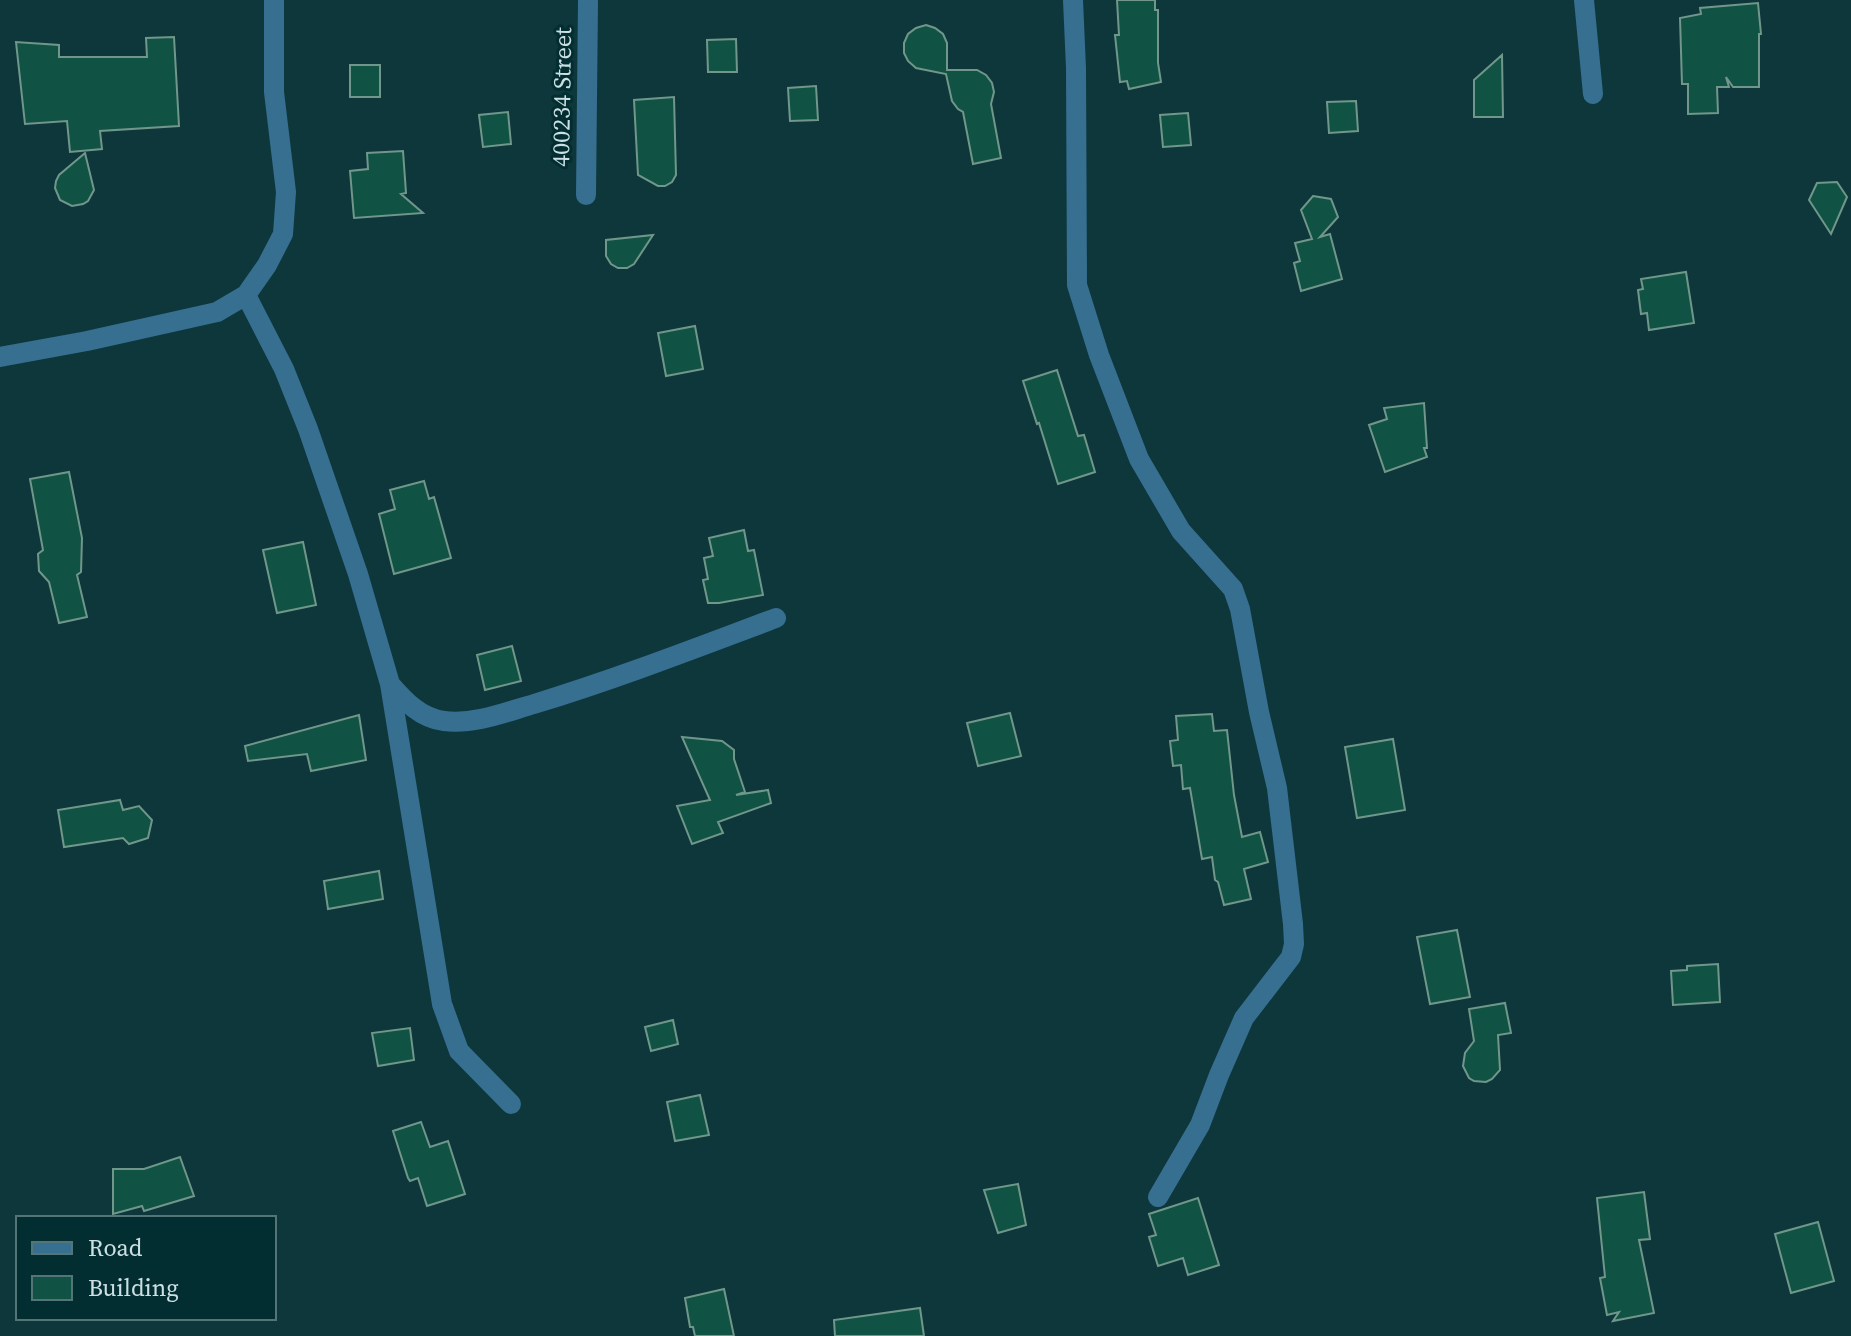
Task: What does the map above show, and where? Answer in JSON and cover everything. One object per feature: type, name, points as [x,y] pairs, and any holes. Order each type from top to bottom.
[{"type":"street","points":[[0,357],[217,312],[246,295],[283,234],[286,192],[274,92],[274,0]]},
{"type":"street","name":"400234 Street","points":[[586,195],[588,0]]},
{"type":"street","points":[[1073,0],[1077,285],[1139,459],[1181,531],[1233,589],[1240,609],[1277,788],[1293,924],[1291,957],[1244,1018],[1200,1125],[1158,1197]]},
{"type":"street","points":[[1584,0],[1593,94]]},
{"type":"street","points":[[246,295],[284,369],[308,429],[358,574],[390,684],[442,1004],[459,1051],[511,1104]]},
{"type":"street","points":[[390,684],[406,702],[434,719],[459,722],[478,719],[586,688],[776,618]]},
{"type":"building","points":[[1117,0],[1155,0],[1161,82],[1129,89],[1127,81],[1120,82],[1115,35],[1119,35]]},
{"type":"building","points":[[1758,3],[1761,34],[1759,87],[1733,87],[1726,77],[1729,87],[1717,87],[1718,113],[1688,114],[1688,84],[1682,84],[1680,18],[1701,14],[1700,8]]},
{"type":"building","points":[[926,25],[943,34],[947,43],[947,70],[977,70],[992,83],[994,92],[991,104],[1001,158],[973,164],[963,112],[952,101],[946,74],[916,68],[908,61],[904,43],[908,34]]},
{"type":"building","points":[[174,37],[179,126],[100,131],[102,149],[70,152],[67,121],[25,124],[16,42],[59,45],[59,57],[147,57],[146,38]]},
{"type":"building","points":[[736,39],[737,72],[708,72],[707,40]]},
{"type":"building","points":[[1502,55],[1503,117],[1474,117],[1474,80]]},
{"type":"building","points":[[350,65],[380,65],[380,97],[350,97]]},
{"type":"building","points":[[816,86],[818,120],[790,121],[788,88]]},
{"type":"building","points":[[674,97],[676,175],[672,182],[658,186],[638,175],[634,100]]},
{"type":"building","points":[[1356,101],[1358,131],[1329,133],[1327,102]]},
{"type":"building","points":[[508,112],[511,144],[483,147],[479,115]]},
{"type":"building","points":[[1188,113],[1191,145],[1163,147],[1160,115]]},
{"type":"building","points":[[403,151],[406,193],[401,194],[423,213],[354,218],[350,171],[368,169],[367,153]]},
{"type":"building","points":[[85,153],[94,190],[88,201],[72,206],[60,200],[55,188],[56,181]]},
{"type":"building","points":[[1837,182],[1847,197],[1831,234],[1809,200],[1817,183]]},
{"type":"building","points":[[1313,196],[1331,199],[1338,217],[1320,237],[1330,234],[1342,279],[1301,291],[1294,263],[1300,261],[1295,243],[1312,239],[1301,210]]},
{"type":"building","points":[[653,235],[634,264],[627,268],[611,264],[606,256],[606,240]]},
{"type":"building","points":[[1686,272],[1694,323],[1649,330],[1647,313],[1641,314],[1638,290],[1643,289],[1641,279]]},
{"type":"building","points":[[695,326],[703,369],[666,376],[658,333]]},
{"type":"building","points":[[1057,370],[1078,436],[1084,435],[1095,472],[1058,484],[1023,381]]},
{"type":"building","points":[[1424,403],[1427,448],[1424,448],[1427,457],[1385,472],[1369,425],[1387,419],[1384,408]]},
{"type":"building","points":[[69,472],[82,538],[81,572],[77,575],[87,617],[59,623],[49,582],[39,571],[38,554],[43,550],[30,479]]},
{"type":"building","points":[[424,481],[429,499],[434,497],[451,558],[394,574],[379,514],[395,509],[390,490]]},
{"type":"building","points":[[744,530],[748,551],[754,550],[763,595],[708,603],[703,580],[708,579],[704,558],[713,556],[709,538]]},
{"type":"building","points":[[303,542],[316,605],[277,613],[263,550]]},
{"type":"building","points":[[512,646],[521,681],[485,690],[477,655]]},
{"type":"building","points":[[1010,713],[1021,756],[978,766],[967,723]]},
{"type":"building","points":[[1212,714],[1214,731],[1227,730],[1242,837],[1260,832],[1268,862],[1244,869],[1251,899],[1224,905],[1215,880],[1212,857],[1202,859],[1190,788],[1183,789],[1181,765],[1173,766],[1170,741],[1178,740],[1176,716]]},
{"type":"building","points":[[359,715],[366,760],[311,771],[307,754],[248,761],[245,746]]},
{"type":"building","points":[[682,737],[722,741],[734,750],[745,792],[736,795],[768,790],[771,803],[718,822],[723,833],[692,844],[677,806],[710,800]]},
{"type":"building","points":[[1393,739],[1405,810],[1357,818],[1345,747]]},
{"type":"building","points":[[120,800],[123,810],[139,806],[152,820],[148,838],[129,844],[123,838],[64,847],[58,810]]},
{"type":"building","points":[[379,871],[383,899],[328,909],[324,881]]},
{"type":"building","points":[[1457,930],[1470,997],[1430,1004],[1417,937]]},
{"type":"building","points":[[1718,964],[1720,1002],[1673,1005],[1671,971],[1687,970],[1687,966]]},
{"type":"building","points":[[1505,1003],[1511,1033],[1498,1035],[1500,1070],[1486,1082],[1474,1081],[1463,1066],[1465,1053],[1474,1041],[1469,1009]]},
{"type":"building","points":[[673,1020],[678,1044],[651,1051],[645,1027]]},
{"type":"building","points":[[410,1028],[414,1060],[378,1066],[372,1033]]},
{"type":"building","points":[[700,1095],[709,1135],[675,1141],[667,1102]]},
{"type":"building","points":[[421,1122],[430,1147],[448,1141],[465,1194],[427,1206],[418,1178],[410,1181],[408,1178],[393,1131]]},
{"type":"building","points":[[180,1157],[194,1196],[144,1211],[142,1206],[113,1214],[113,1169],[144,1169]]},
{"type":"building","points":[[1018,1184],[1026,1225],[998,1233],[984,1190]]},
{"type":"building","points":[[1644,1192],[1650,1239],[1639,1240],[1654,1313],[1613,1321],[1619,1312],[1607,1315],[1600,1278],[1605,1277],[1597,1198]]},
{"type":"building","points":[[1198,1198],[1219,1265],[1188,1275],[1183,1258],[1158,1266],[1149,1237],[1156,1235],[1149,1214]]},
{"type":"building","points":[[1818,1222],[1834,1281],[1791,1293],[1775,1234]]},
{"type":"building","points":[[724,1289],[734,1336],[695,1336],[693,1327],[690,1327],[685,1298]]},
{"type":"building","points":[[920,1308],[924,1336],[835,1336],[834,1320]]}]
